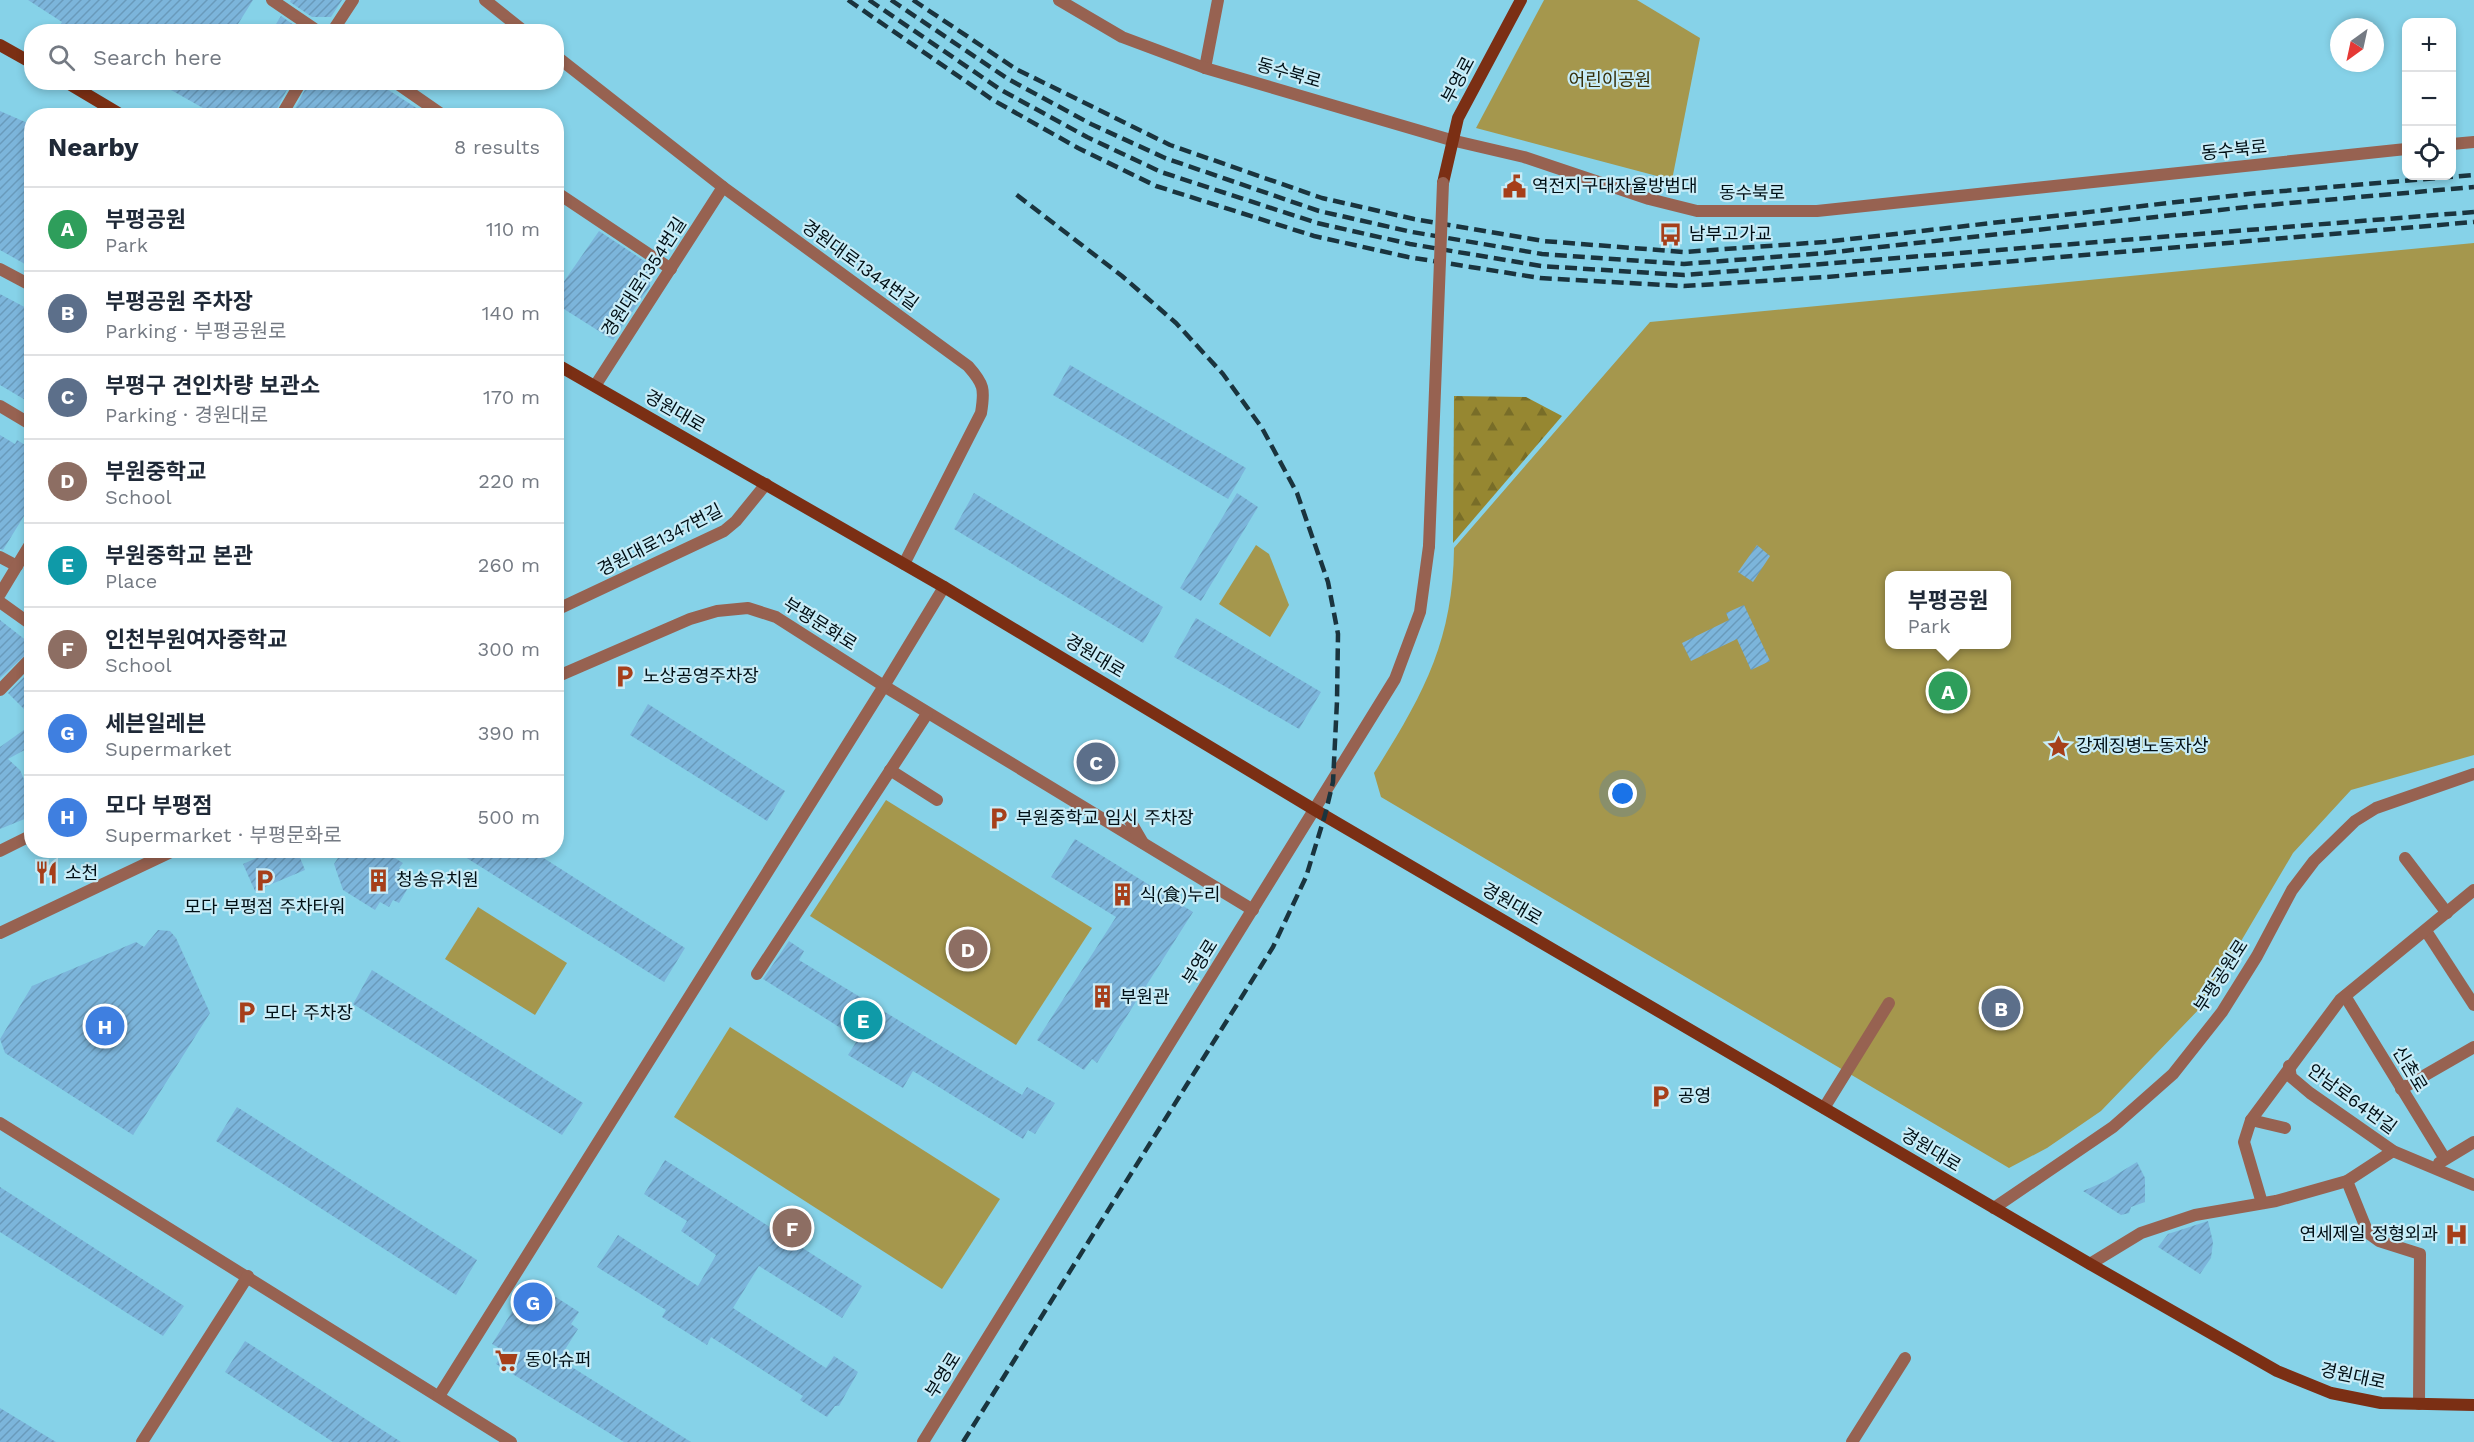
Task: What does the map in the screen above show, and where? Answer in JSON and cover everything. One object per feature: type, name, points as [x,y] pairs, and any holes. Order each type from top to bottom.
[{"type":"main road","name":"부영로","points":[[1443,183],[1451,140],[1458,118],[1521,0]]},
{"type":"main road","points":[[0,45],[24,58]]},
{"type":"main road","points":[[79,90],[110,108]]},
{"type":"main road","name":"경원대로","points":[[564,368],[944,587],[1315,810],[1994,1208],[2295,1380],[2331,1393],[2382,1403],[2474,1405]]},
{"type":"street","points":[[272,0],[307,24]]},
{"type":"street","points":[[337,24],[353,0]]},
{"type":"street","points":[[484,0],[515,24]]},
{"type":"street","name":"동수북로","points":[[1059,0],[1122,37],[1204,68],[1451,140],[1524,157],[1649,199],[1697,211],[1817,211],[2402,149]]},
{"type":"street","points":[[1204,68],[1218,0]]},
{"type":"street","name":"경원대로1344번길","points":[[564,62],[723,187],[968,366],[982,381],[984,395],[981,413],[904,564]]},
{"type":"street","points":[[286,108],[296,90]]},
{"type":"street","points":[[406,90],[432,108]]},
{"type":"street","points":[[2456,144],[2474,142]]},
{"type":"street","name":"부영로","points":[[923,1442],[1395,679],[1420,612],[1429,546],[1443,183]]},
{"type":"street","name":"경원대로1354번길","points":[[596,386],[723,187]]},
{"type":"street","points":[[564,197],[671,269]]},
{"type":"street","points":[[4,271],[24,282]]},
{"type":"street","points":[[0,406],[24,420]]},
{"type":"street","name":"경원대로1347번길","points":[[564,606],[724,531],[736,521],[766,484]]},
{"type":"street","points":[[0,594],[24,554]]},
{"type":"street","points":[[0,557],[17,566]]},
{"type":"street","points":[[440,1396],[944,587]]},
{"type":"street","points":[[0,602],[24,619]]},
{"type":"street","name":"부평문화로","points":[[564,674],[697,617],[717,611],[748,608],[776,617],[927,714],[1253,910]]},
{"type":"street","points":[[0,690],[24,665]]},
{"type":"street","points":[[758,974],[927,714]]},
{"type":"street","points":[[890,770],[937,800]]},
{"type":"street","name":"부평공원로","points":[[1994,1208],[2113,1127],[2174,1074],[2222,1012],[2257,956],[2292,890],[2314,861],[2355,821],[2376,808],[2474,774]]},
{"type":"street","points":[[1129,819],[1143,844]]},
{"type":"street","points":[[0,851],[24,839]]},
{"type":"street","points":[[0,933],[158,858]]},
{"type":"street","points":[[2405,858],[2447,913]]},
{"type":"street","name":"안남로64번길","points":[[2474,890],[2345,996],[2289,1066],[2291,1077],[2310,1093],[2393,1151],[2474,1185]]},
{"type":"street","points":[[2426,931],[2474,1005]]},
{"type":"street","name":"신촌로","points":[[2345,996],[2445,1160]]},
{"type":"street","points":[[1824,1108],[1889,1003]]},
{"type":"street","points":[[2401,1089],[2474,1047]]},
{"type":"street","points":[[2262,1203],[2244,1142],[2251,1120],[2289,1066]]},
{"type":"street","points":[[2251,1120],[2285,1128]]},
{"type":"street","points":[[0,1123],[511,1442]]},
{"type":"street","points":[[2433,1167],[2474,1142]]},
{"type":"street","points":[[2090,1264],[2141,1233],[2195,1215],[2262,1203],[2347,1181],[2393,1151]]},
{"type":"street","points":[[2347,1181],[2368,1233],[2379,1240],[2420,1254],[2419,1404]]},
{"type":"street","points":[[142,1442],[248,1276]]},
{"type":"street","points":[[1852,1442],[1905,1358]]},
{"type":"green space","name":"어린이공원","points":[[1544,0],[1637,0],[1700,38],[1672,180],[1476,128]]},
{"type":"green space","points":[[2474,243],[2474,755],[2351,790],[2293,853],[2204,1004],[2101,1111],[2047,1148],[2009,1168],[1381,797],[1374,773],[1407,718],[1432,666],[1448,612],[1454,548],[1650,322]]},
{"type":"green space","points":[[1454,396],[1526,397],[1562,416],[1453,543]]},
{"type":"green space","points":[[1256,545],[1269,554],[1289,605],[1270,637],[1219,604]]},
{"type":"green space","points":[[886,800],[1092,928],[1016,1045],[810,916]]},
{"type":"green space","points":[[478,907],[567,963],[535,1015],[445,959]]},
{"type":"green space","points":[[730,1027],[1000,1199],[942,1289],[674,1117]]},
{"type":"building","points":[[28,0],[253,0],[238,24],[61,24],[62,22]]},
{"type":"building","points":[[291,0],[342,0],[331,17],[312,17],[290,2]]},
{"type":"building","points":[[281,16],[292,24],[276,24]]},
{"type":"building","points":[[171,90],[287,90],[277,108],[203,108]]},
{"type":"building","points":[[305,90],[388,90],[417,108],[295,108]]},
{"type":"building","points":[[0,111],[24,122],[24,264],[0,250]]},
{"type":"building","points":[[599,231],[649,264],[650,286],[613,340],[564,309],[564,281]]},
{"type":"building","points":[[0,294],[24,307],[24,399],[0,385]]},
{"type":"building","points":[[1070,365],[1246,468],[1228,499],[1053,395]]},
{"type":"building","points":[[0,435],[15,444],[17,440],[24,444],[24,516],[3,550],[0,549]]},
{"type":"building","points":[[974,493],[1163,607],[1143,643],[954,529]]},
{"type":"building","points":[[1237,493],[1258,507],[1201,601],[1180,588]]},
{"type":"building","points":[[1757,545],[1770,556],[1753,582],[1738,572]]},
{"type":"building","points":[[1744,605],[1770,661],[1751,670],[1737,639],[1691,661],[1682,643],[1729,620],[1726,613]]},
{"type":"building","points":[[1196,618],[1321,692],[1299,729],[1174,657]]},
{"type":"building","points":[[0,620],[24,639],[24,656],[0,678]]},
{"type":"building","points":[[24,677],[24,709],[8,693]]},
{"type":"building","points":[[648,704],[785,791],[767,821],[630,735]]},
{"type":"building","points":[[24,730],[24,750],[8,759],[20,770],[24,779],[24,819],[0,829],[0,747]]},
{"type":"building","points":[[1075,839],[1193,912],[1097,1063],[1092,1059],[1084,1070],[1037,1040],[1116,917],[1051,877]]},
{"type":"building","name":"모다 부평점 주차타워","points":[[256,858],[300,858],[305,870],[255,891],[243,864]]},
{"type":"building","name":"청송유치원","points":[[338,858],[395,858],[403,863],[399,868],[414,878],[399,903],[393,900],[389,907],[380,902],[375,910],[343,890],[334,864]]},
{"type":"building","points":[[467,858],[544,858],[685,948],[664,982]]},
{"type":"building","points":[[158,930],[170,931],[176,938],[210,1013],[133,1135],[5,1053],[0,1039],[32,986],[136,942],[144,947]]},
{"type":"building","points":[[789,941],[804,951],[799,960],[1022,1095],[1027,1087],[1055,1103],[1035,1134],[1028,1130],[1023,1139],[913,1071],[903,1088],[848,1055],[858,1039],[763,979]]},
{"type":"building","points":[[372,970],[583,1103],[562,1135],[353,1004]]},
{"type":"building","points":[[237,1107],[477,1260],[456,1295],[216,1141]]},
{"type":"building","points":[[665,1160],[862,1286],[842,1318],[759,1266],[733,1308],[826,1368],[834,1356],[858,1372],[839,1406],[835,1406],[827,1417],[800,1400],[803,1396],[711,1337],[707,1345],[662,1317],[666,1310],[597,1267],[618,1235],[698,1286],[716,1255],[681,1231],[687,1221],[644,1194]]},
{"type":"building","points":[[2137,1162],[2145,1178],[2145,1202],[2131,1207],[2129,1213],[2121,1215],[2083,1191],[2106,1181]]},
{"type":"building","points":[[0,1187],[184,1306],[163,1336],[0,1232]]},
{"type":"building","points":[[2208,1221],[2213,1242],[2211,1258],[2200,1274],[2158,1247],[2168,1234]]},
{"type":"building","points":[[531,1281],[579,1312],[571,1324],[578,1329],[559,1359],[691,1442],[624,1442],[496,1364],[504,1351],[492,1344]]},
{"type":"building","points":[[245,1341],[401,1442],[333,1442],[225,1372]]},
{"type":"building","points":[[0,1408],[56,1442],[0,1442]]},
{"type":"railway","points":[[848,0],[993,100],[1078,148],[1156,186],[1314,236],[1408,257],[1540,278],[1684,286],[1826,277],[2474,222]]},
{"type":"railway","points":[[869,0],[1001,90],[1087,137],[1161,172],[1317,223],[1410,244],[1541,266],[1684,275],[2474,212]]},
{"type":"railway","points":[[891,0],[1008,79],[1091,124],[1165,158],[1319,211],[1412,232],[1542,254],[1684,264],[1825,253],[2256,206],[2474,187]]},
{"type":"railway","points":[[913,0],[1016,69],[1170,145],[1322,198],[1414,219],[1543,241],[1684,252],[1824,242],[2248,194],[2474,175]]},
{"type":"railway","points":[[963,1442],[1273,947],[1306,877],[1325,815],[1333,782],[1337,701],[1338,634],[1328,582],[1297,493],[1262,428],[1223,374],[1176,323],[1122,276],[1013,192]]},
{"type":"place","name":"역전지구대자율방범대","points":[[1514,186]]},
{"type":"place","name":"남부고가교","points":[[1671,234]]},
{"type":"place","name":"노상공영주차장","points":[[625,676]]},
{"type":"place","name":"부평공원","points":[[1948,691]]},
{"type":"place","name":"강제징병노동자상","points":[[2058,746]]},
{"type":"place","name":"부평구 견인차량 보관소","points":[[1096,762]]},
{"type":"place","name":"부원중학교 임시 주차장","points":[[998,818]]},
{"type":"place","name":"소천","points":[[47,873]]},
{"type":"place","name":"청송유치원","points":[[378,880]]},
{"type":"place","name":"모다 부평점 주차타워","points":[[265,881]]},
{"type":"place","name":"식(食)누리","points":[[1122,895]]},
{"type":"place","name":"부원중학교","points":[[968,949]]},
{"type":"place","name":"부원관","points":[[1102,997]]},
{"type":"place","name":"부평공원 주차장","points":[[2001,1008]]},
{"type":"place","name":"모다 주차장","points":[[246,1013]]},
{"type":"place","name":"부원중학교 본관","points":[[863,1020]]},
{"type":"place","name":"모다 부평점","points":[[105,1026]]},
{"type":"place","name":"공영","points":[[1660,1096]]},
{"type":"place","name":"인천부원여자중학교","points":[[792,1228]]},
{"type":"place","name":"연세제일 정형외과","points":[[2456,1234]]},
{"type":"place","name":"세븐일레븐","points":[[533,1302]]},
{"type":"place","name":"동아슈퍼","points":[[507,1360]]}]
